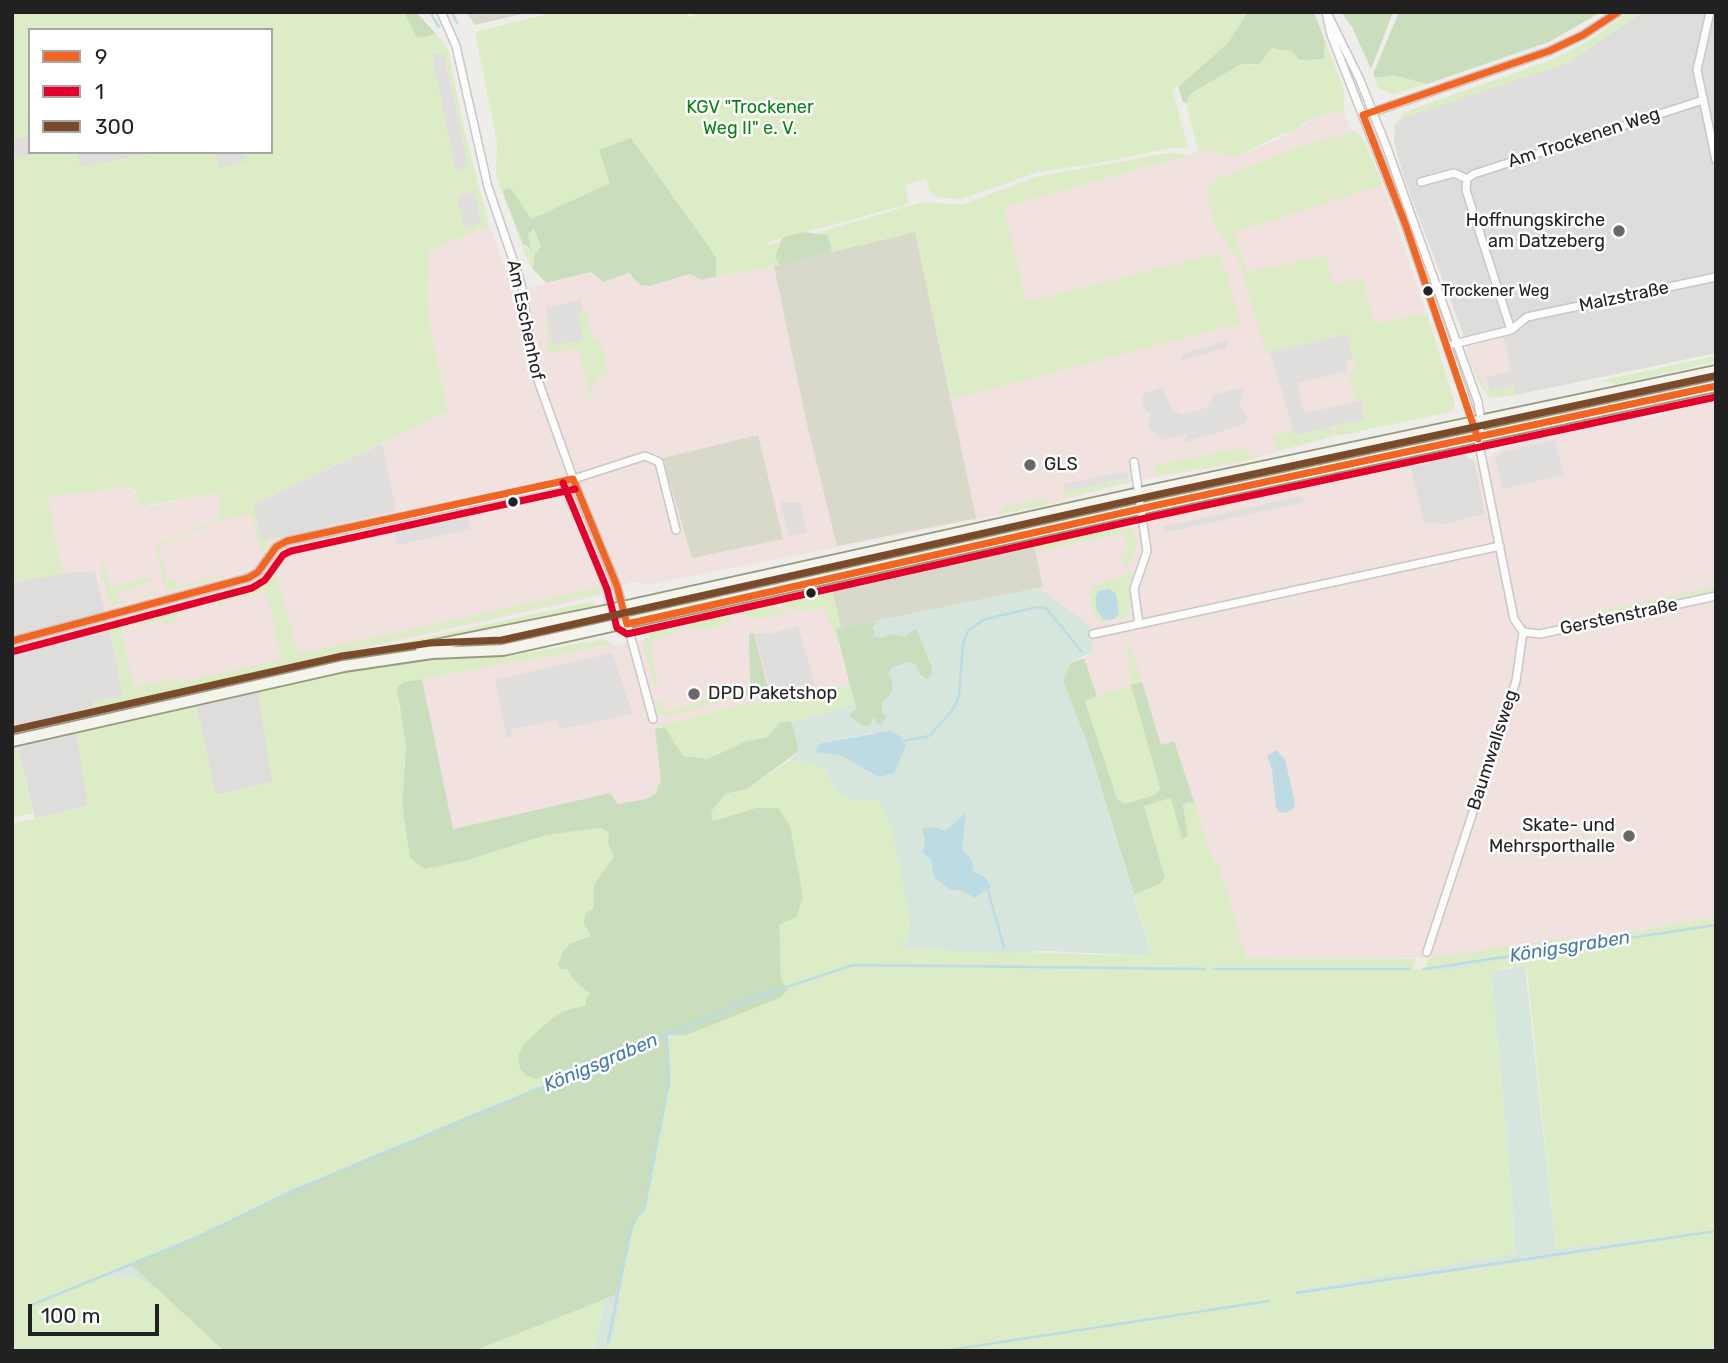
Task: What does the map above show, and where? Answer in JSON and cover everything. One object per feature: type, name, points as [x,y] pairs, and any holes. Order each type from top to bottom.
[{"type":"main road","points":[[12,741],[1140,493],[1716,371]]},
{"type":"main road","points":[[344,666],[423,653],[503,650],[1716,386]]},
{"type":"street","name":"Am Eschenhof","points":[[441,12],[456,46],[488,187],[521,283],[535,372],[622,607],[653,719]]},
{"type":"street","points":[[1326,12],[1373,112],[1454,344],[1478,402],[1478,439]]},
{"type":"street","points":[[1326,12],[1331,35],[1406,226],[1477,422]]},
{"type":"street","points":[[1363,116],[1549,51],[1583,35],[1618,12]]},
{"type":"street","points":[[1710,12],[1697,64],[1716,160]]},
{"type":"street","name":"Am Trockenen Weg","points":[[1421,182],[1454,173],[1467,179],[1474,174],[1703,100]]},
{"type":"street","points":[[1467,179],[1466,190],[1511,330]]},
{"type":"street","name":"Malzstraße","points":[[1454,344],[1511,330],[1527,317],[1716,277]]},
{"type":"street","name":"Baumwallsweg","points":[[1427,952],[1516,681],[1523,632],[1514,619],[1478,439]]},
{"type":"street","points":[[12,641],[247,578],[258,572],[276,547],[287,541],[573,479],[645,456],[654,457],[660,465],[676,530]]},
{"type":"street","points":[[1134,462],[1147,551],[1134,589],[1139,624]]},
{"type":"street","points":[[1093,634],[1500,546]]},
{"type":"street","name":"Gerstenstraße","points":[[1523,632],[1540,634],[1716,596]]},
{"type":"shaded area","points":[[466,12],[530,12],[475,25]]},
{"type":"shaded area","points":[[1643,12],[1716,12],[1716,353],[1516,395],[1503,337],[1477,342],[1475,334],[1464,336],[1404,178],[1394,142],[1395,126],[1405,116],[1570,62]]},
{"type":"shaded area","points":[[444,54],[468,167],[456,172],[432,55]]},
{"type":"shaded area","points":[[1344,111],[1349,126],[1370,153],[1392,210],[1454,400],[1454,408],[1450,412],[1333,436],[1235,464],[1132,481],[1047,505],[985,518],[650,584],[631,582],[598,596],[124,702],[97,574],[95,571],[66,573],[61,566],[48,497],[127,487],[151,506],[217,492],[382,444],[448,412],[427,310],[428,252],[489,225],[513,292],[592,272],[609,281],[616,275],[629,273],[640,285],[650,286],[689,274],[702,280],[774,266],[915,232],[1188,156],[1198,150],[1236,157],[1292,133],[1319,115]]},
{"type":"shaded area","points":[[28,136],[28,154],[34,154],[14,158],[12,140]]},
{"type":"shaded area","points":[[77,154],[147,154],[80,167]]},
{"type":"shaded area","points":[[216,154],[244,154],[246,161],[219,168]]},
{"type":"shaded area","points":[[474,191],[481,222],[465,229],[457,197]]},
{"type":"shaded area","points":[[915,232],[976,518],[837,546],[806,420],[774,266]]},
{"type":"shaded area","points":[[581,300],[583,313],[578,315],[583,340],[552,345],[546,308]]},
{"type":"shaded area","points":[[1347,334],[1353,359],[1345,361],[1347,371],[1297,383],[1304,413],[1361,401],[1365,419],[1295,435],[1270,352]]},
{"type":"shaded area","points":[[1503,337],[1516,395],[1493,398],[1479,383],[1465,344]]},
{"type":"shaded area","points":[[1230,340],[1225,348],[1180,361],[1184,353]]},
{"type":"shaded area","points":[[1511,371],[1514,386],[1490,391],[1486,377]]},
{"type":"shaded area","points":[[1162,387],[1170,406],[1180,415],[1206,408],[1213,395],[1244,387],[1239,404],[1248,417],[1245,424],[1183,443],[1187,434],[1163,440],[1148,428],[1151,413],[1146,413],[1142,400],[1144,393]]},
{"type":"shaded area","points":[[1716,400],[1716,917],[1571,941],[1570,937],[1431,958],[1245,958],[1218,861],[1213,862],[1174,742],[1161,745],[1142,682],[1097,696],[1084,658],[1094,651],[1090,627],[1039,588],[836,629],[852,684],[783,701],[771,699],[730,707],[656,728],[662,780],[656,793],[646,799],[618,804],[610,793],[452,829],[422,679],[643,640],[654,631],[812,597],[846,586],[1410,467],[1424,523],[1446,524],[1485,514],[1474,461],[1488,458],[1501,448],[1617,420],[1652,418]]},
{"type":"shaded area","points":[[758,435],[783,539],[692,558],[663,458]]},
{"type":"shaded area","points":[[1555,440],[1563,475],[1503,489],[1495,457],[1502,455],[1502,452]]},
{"type":"shaded area","points":[[382,444],[396,511],[262,541],[253,505]]},
{"type":"shaded area","points":[[1465,455],[1474,461],[1486,514],[1445,524],[1424,523],[1410,467]]},
{"type":"shaded area","points":[[1127,471],[1128,478],[1066,491],[1064,484]]},
{"type":"shaded area","points":[[1301,496],[1306,502],[1167,532],[1162,527]]},
{"type":"shaded area","points":[[780,502],[800,503],[807,532],[789,536]]},
{"type":"shaded area","points":[[468,513],[471,529],[397,545],[394,530]]},
{"type":"shaded area","points":[[1034,545],[1043,587],[841,628],[832,590]]},
{"type":"shaded area","points":[[77,570],[95,571],[108,624],[79,633],[94,707],[14,727],[12,583]]},
{"type":"shaded area","points":[[1039,588],[1090,626],[1094,651],[1070,663],[1063,681],[1088,746],[1152,956],[913,949],[898,944],[907,940],[910,923],[892,828],[879,800],[853,800],[835,790],[824,769],[810,762],[789,761],[799,751],[792,723],[854,704],[856,709],[850,712],[850,717],[863,726],[869,726],[874,717],[876,724],[882,724],[887,717],[882,712],[882,703],[892,692],[892,682],[888,674],[892,667],[909,662],[916,664],[921,678],[932,676],[932,667],[916,628],[905,637],[890,634],[881,638],[873,636],[876,621]],"holes":[[[874,733],[903,754],[896,764],[879,777],[840,755],[814,752],[821,743]],[[966,814],[961,849],[972,860],[972,871],[986,878],[964,891],[950,890],[934,877],[931,859],[923,853],[925,840],[945,831]]]},
{"type":"shaded area","points":[[108,624],[123,695],[93,702],[79,633]]},
{"type":"shaded area","points":[[798,626],[815,686],[771,693],[755,633],[770,634]]},
{"type":"shaded area","points":[[612,653],[633,714],[560,729],[557,720],[511,729],[512,737],[507,738],[495,680]]},
{"type":"shaded area","points":[[258,690],[273,782],[215,795],[196,703]]},
{"type":"shaded area","points":[[76,730],[88,806],[35,818],[17,745]]},
{"type":"shaded area","points":[[1540,952],[1444,971],[1424,969]]},
{"type":"shaded area","points":[[1525,966],[1556,1249],[1701,1233],[1555,1258],[1294,1295],[1298,1290],[1514,1254],[1513,1206],[1491,971]]},
{"type":"shaded area","points":[[131,1265],[158,1290],[135,1277],[101,1278]]},
{"type":"shaded area","points":[[618,1294],[621,1301],[610,1351],[594,1351],[605,1299]]},
{"type":"green space","points":[[12,12],[404,12],[417,37],[436,34],[448,49],[464,129],[489,225],[428,252],[427,310],[448,412],[253,504],[262,541],[268,539],[269,543],[264,553],[260,548],[252,518],[245,514],[216,522],[159,547],[167,581],[174,579],[177,587],[215,576],[213,569],[219,578],[168,591],[164,586],[156,547],[161,540],[163,543],[217,519],[221,509],[217,493],[141,506],[135,490],[127,487],[48,497],[61,566],[66,573],[12,583]]},
{"type":"green space","points":[[404,12],[416,12],[436,34],[417,38]]},
{"type":"green space","name":"KGV \"Trockener Weg II\" e. V.","points":[[554,12],[686,12],[691,19],[695,12],[1248,12],[1228,43],[1173,91],[1188,148],[1170,148],[1038,172],[961,199],[936,197],[930,192],[926,179],[905,185],[909,204],[768,242],[768,245],[780,242],[775,257],[780,265],[716,277],[716,257],[704,243],[610,183],[530,219],[512,191],[503,193],[526,248],[530,250],[528,234],[534,229],[541,246],[534,256],[533,269],[529,264],[496,175],[497,143],[475,32]]},
{"type":"green space","points":[[1248,12],[1314,12],[1325,41],[1324,59],[1299,60],[1292,51],[1272,48],[1259,64],[1241,64],[1190,94],[1186,103],[1183,102],[1178,87],[1228,43]]},
{"type":"green space","points":[[1341,12],[1393,12],[1371,69],[1352,27]]},
{"type":"green space","points":[[1399,12],[1601,12],[1549,42],[1427,84],[1393,75],[1375,78],[1373,74]]},
{"type":"green space","points":[[1628,12],[1643,12],[1570,62],[1401,119],[1395,126],[1394,142],[1394,124],[1405,112],[1551,60],[1587,42]]},
{"type":"green space","points":[[1325,41],[1344,89],[1344,111],[1319,115],[1301,124],[1299,130],[1278,136],[1236,157],[1198,150],[1186,103],[1190,94],[1241,64],[1253,65],[1273,48],[1292,51],[1295,57],[1325,56]]},
{"type":"green space","points":[[1393,75],[1427,84],[1393,94],[1378,88],[1375,78]]},
{"type":"green space","points":[[1355,131],[1364,141],[1383,185],[1235,232],[1246,272],[1326,256],[1333,285],[1363,277],[1373,324],[1427,313],[1455,404],[1450,412],[1337,436],[1335,426],[1366,419],[1362,400],[1355,401],[1349,373],[1356,371],[1348,334],[1266,353],[1239,261],[1216,227],[1207,195],[1209,185],[1217,179],[1304,145]]},
{"type":"green space","points":[[631,138],[716,257],[716,277],[702,280],[689,274],[650,286],[640,285],[629,273],[603,282],[591,272],[546,283],[533,269],[534,256],[541,246],[534,229],[528,234],[531,250],[523,243],[503,193],[506,188],[512,190],[531,219],[610,183],[599,150]]},
{"type":"green space","points":[[1169,153],[1191,155],[1004,207],[1026,302],[1220,253],[1241,323],[952,399],[915,232],[832,252],[828,235],[816,233],[922,202],[963,205],[1034,177]]},
{"type":"green space","points":[[803,232],[828,235],[832,252],[780,265],[775,257],[782,238]]},
{"type":"green space","points":[[546,311],[552,345],[578,314],[594,313],[586,316],[593,340],[600,340],[608,372],[598,377],[588,400],[589,393],[578,348],[548,354]]},
{"type":"green space","points":[[1465,349],[1486,390],[1514,386],[1516,395],[1490,398],[1479,383]]},
{"type":"green space","points":[[1716,356],[1716,362],[1617,384],[1599,381]]},
{"type":"green space","points":[[1716,377],[1716,380],[1523,423],[1522,421]]},
{"type":"green space","points":[[1331,427],[1334,436],[1277,451],[1272,436],[1294,429],[1296,434]]},
{"type":"green space","points":[[1443,435],[1363,457],[1164,498],[1216,484]]},
{"type":"green space","points":[[1242,448],[1255,459],[1154,476],[1155,465]]},
{"type":"green space","points":[[1437,452],[1410,461],[1168,510]]},
{"type":"green space","points":[[1127,471],[1131,482],[1062,498],[1064,484],[1067,491],[1128,478]]},
{"type":"green space","points":[[1046,498],[1049,504],[1000,514],[1006,506]]},
{"type":"green space","points":[[1124,503],[1124,506],[1056,523],[651,613],[650,610],[720,594],[745,585]]},
{"type":"green space","points":[[1128,527],[1134,531],[1137,543],[1129,566],[1125,566],[1120,551],[1129,554],[1124,533],[1035,552],[1034,545]]},
{"type":"green space","points":[[1073,533],[848,581],[815,592],[814,590],[835,581],[1049,535]]},
{"type":"green space","points":[[103,562],[110,587],[149,577],[152,580],[121,592],[117,597],[119,603],[150,594],[154,587],[156,593],[111,606],[100,567]]},
{"type":"green space","points":[[274,568],[298,654],[600,587],[602,593],[124,702],[120,709],[28,732],[24,730],[23,724],[94,707],[93,702],[123,695],[108,624],[133,618],[134,632],[132,626],[121,629],[134,687],[176,678],[181,682],[281,660],[270,606],[264,592],[264,579]]},
{"type":"green space","points":[[1126,570],[1134,573],[1130,581],[1129,617],[1100,622],[1091,608],[1091,586],[1126,576]],"holes":[[[1108,589],[1117,597],[1117,617],[1101,618],[1097,611],[1098,591]]]},
{"type":"green space","points":[[262,580],[261,593],[221,602],[222,609],[219,606],[216,599],[223,597],[222,593]]},
{"type":"green space","points":[[1716,586],[1716,591],[1598,617],[1596,612]]},
{"type":"green space","points":[[832,590],[841,628],[836,630],[842,650],[824,608],[798,611],[775,603]]},
{"type":"green space","points":[[205,598],[207,612],[205,605],[182,610],[175,622],[165,624],[161,620],[145,623],[146,629],[143,628],[140,616]]},
{"type":"green space","points":[[590,602],[597,606],[135,707],[137,703],[362,651]]},
{"type":"green space","points":[[770,604],[788,612],[763,618],[751,618],[742,613],[742,611]]},
{"type":"green space","points":[[733,613],[729,622],[707,630],[692,629],[688,623]]},
{"type":"green space","points":[[597,618],[598,621],[494,646],[491,643],[493,639]]},
{"type":"green space","points":[[876,621],[873,630],[890,634],[916,628],[932,667],[932,675],[927,680],[916,672],[892,682],[892,692],[886,700],[887,717],[882,724],[876,724],[875,718],[869,726],[863,726],[850,717],[850,712],[856,709],[836,629]]},
{"type":"green space","points":[[677,627],[677,632],[650,642],[657,684],[654,687],[643,640],[654,631]]},
{"type":"green space","points":[[754,633],[769,693],[742,696],[750,684],[749,634]]},
{"type":"green space","points":[[605,639],[613,645],[404,682],[398,706],[404,724],[406,747],[402,804],[410,858],[468,860],[546,835],[601,828],[609,832],[608,843],[614,856],[594,885],[591,936],[580,939],[567,968],[575,981],[592,993],[586,1005],[564,1011],[551,1019],[524,1045],[544,1076],[556,1082],[290,1192],[193,1239],[102,1278],[135,1277],[158,1290],[224,1351],[12,1351],[12,824],[88,806],[76,730],[196,703],[216,795],[272,782],[258,690],[395,661],[445,655],[503,657]]},
{"type":"green space","points":[[1129,642],[1142,682],[1132,685],[1160,788],[1157,795],[1124,804],[1117,798],[1085,700],[1131,685],[1126,643]]},
{"type":"green space","points":[[1084,658],[1097,696],[1085,701],[1117,798],[1124,804],[1156,795],[1160,788],[1131,685],[1142,682],[1161,745],[1174,741],[1195,805],[1189,802],[1183,805],[1188,836],[1182,839],[1171,798],[1144,806],[1165,877],[1161,883],[1134,895],[1088,746],[1063,681],[1070,663]]},
{"type":"green space","points":[[422,679],[453,829],[610,793],[618,804],[646,799],[656,793],[661,780],[655,728],[665,728],[683,756],[708,759],[744,742],[767,737],[779,723],[790,721],[796,730],[799,751],[747,789],[725,794],[711,812],[713,821],[756,808],[778,808],[790,826],[803,897],[796,917],[779,925],[781,978],[787,990],[780,998],[684,1036],[667,1035],[669,1082],[644,1210],[637,1216],[631,1230],[618,1294],[474,1351],[224,1351],[131,1265],[193,1239],[290,1192],[555,1082],[544,1076],[536,1079],[527,1076],[520,1068],[518,1057],[523,1045],[551,1019],[564,1011],[586,1005],[586,998],[591,994],[575,981],[567,969],[561,969],[558,965],[563,951],[571,943],[591,936],[584,923],[585,914],[593,909],[594,885],[614,856],[608,843],[609,833],[601,828],[546,835],[468,860],[425,869],[410,858],[402,804],[406,747],[397,688],[404,682]]},
{"type":"green space","points":[[750,684],[742,696],[667,717],[658,713],[655,703],[661,699],[665,713],[703,700],[738,694]]},
{"type":"green space","points":[[852,684],[854,704],[792,723],[779,723],[767,737],[744,742],[708,759],[683,756],[661,726],[750,702],[783,701]]},
{"type":"green space","points":[[17,745],[33,813],[12,818],[12,747]]},
{"type":"green space","points":[[789,761],[810,762],[824,769],[835,790],[853,799],[879,800],[892,828],[901,867],[910,923],[907,941],[913,949],[1152,956],[1134,895],[1161,883],[1165,877],[1144,806],[1171,798],[1188,836],[1183,805],[1189,802],[1195,805],[1213,862],[1218,861],[1246,958],[1416,959],[1413,969],[1424,969],[1429,958],[1570,937],[1572,941],[1716,917],[1716,1351],[610,1351],[631,1230],[669,1082],[668,1042],[672,1035],[684,1036],[781,979],[756,808],[713,821],[711,812],[725,794],[747,789]],"holes":[[[1507,967],[1527,969],[1556,1249],[1693,1234],[1555,1258],[1296,1295],[1298,1290],[1514,1255],[1513,1206],[1491,971]]]},
{"type":"green space","points":[[605,1299],[594,1351],[474,1351]]},
{"type":"water","points":[[1108,589],[1116,593],[1119,614],[1114,619],[1104,620],[1097,611],[1095,599],[1098,591]]},
{"type":"water","points":[[890,731],[900,736],[906,746],[894,773],[879,777],[840,755],[814,752],[821,743]]},
{"type":"water","points":[[1276,750],[1285,759],[1295,803],[1294,808],[1286,813],[1280,813],[1276,807],[1272,769],[1267,756]]},
{"type":"water","points":[[966,813],[962,849],[972,860],[973,871],[986,878],[991,887],[974,898],[964,891],[950,890],[934,877],[931,859],[923,853],[925,840],[922,829],[935,827],[945,831]]},
{"type":"waterway","points":[[430,12],[439,27]]},
{"type":"waterway","points":[[452,12],[457,23]]},
{"type":"waterway","points":[[904,741],[929,736],[952,711],[959,696],[963,643],[968,631],[983,620],[1036,607],[1046,608],[1082,652]]},
{"type":"waterway","points":[[988,890],[1004,948]]},
{"type":"waterway","name":"Königsgraben","points":[[1424,969],[1716,925]]},
{"type":"waterway","name":"Königsgraben","points":[[29,1306],[193,1239],[290,1192],[760,996],[853,965],[1205,969]]},
{"type":"waterway","name":"Königsgraben","points":[[1214,969],[1409,969]]},
{"type":"waterway","points":[[608,1342],[631,1230],[637,1216],[644,1210],[669,1082],[667,1034]]},
{"type":"waterway","points":[[1297,1293],[1716,1231]]},
{"type":"waterway","points":[[943,1351],[1269,1301]]},
{"type":"transit line","name":"9","points":[[1478,439],[1406,226],[1363,115],[1549,51],[1583,35],[1618,12]]},
{"type":"transit line","name":"300","points":[[12,730],[342,656],[430,643],[502,640],[1160,494],[1714,376]]},
{"type":"transit line","name":"9","points":[[12,641],[248,578],[258,572],[276,547],[287,541],[573,479],[617,586],[627,624],[1162,504],[1716,386]]},
{"type":"transit line","name":"1","points":[[563,483],[607,589],[617,628],[627,634],[1164,514],[1716,397]]},
{"type":"transit line","name":"1","points":[[15,651],[252,588],[265,580],[283,555],[291,551],[575,489]]},
{"type":"place","name":"Hoffnungskirche am Datzeberg","points":[[1619,231]]},
{"type":"place","name":"Trockener Weg","points":[[1428,291]]},
{"type":"place","name":"GLS","points":[[1030,465]]},
{"type":"place","name":"DPD Paketshop","points":[[694,694]]},
{"type":"place","name":"Skate- und Mehrsporthalle","points":[[1629,836]]}]
